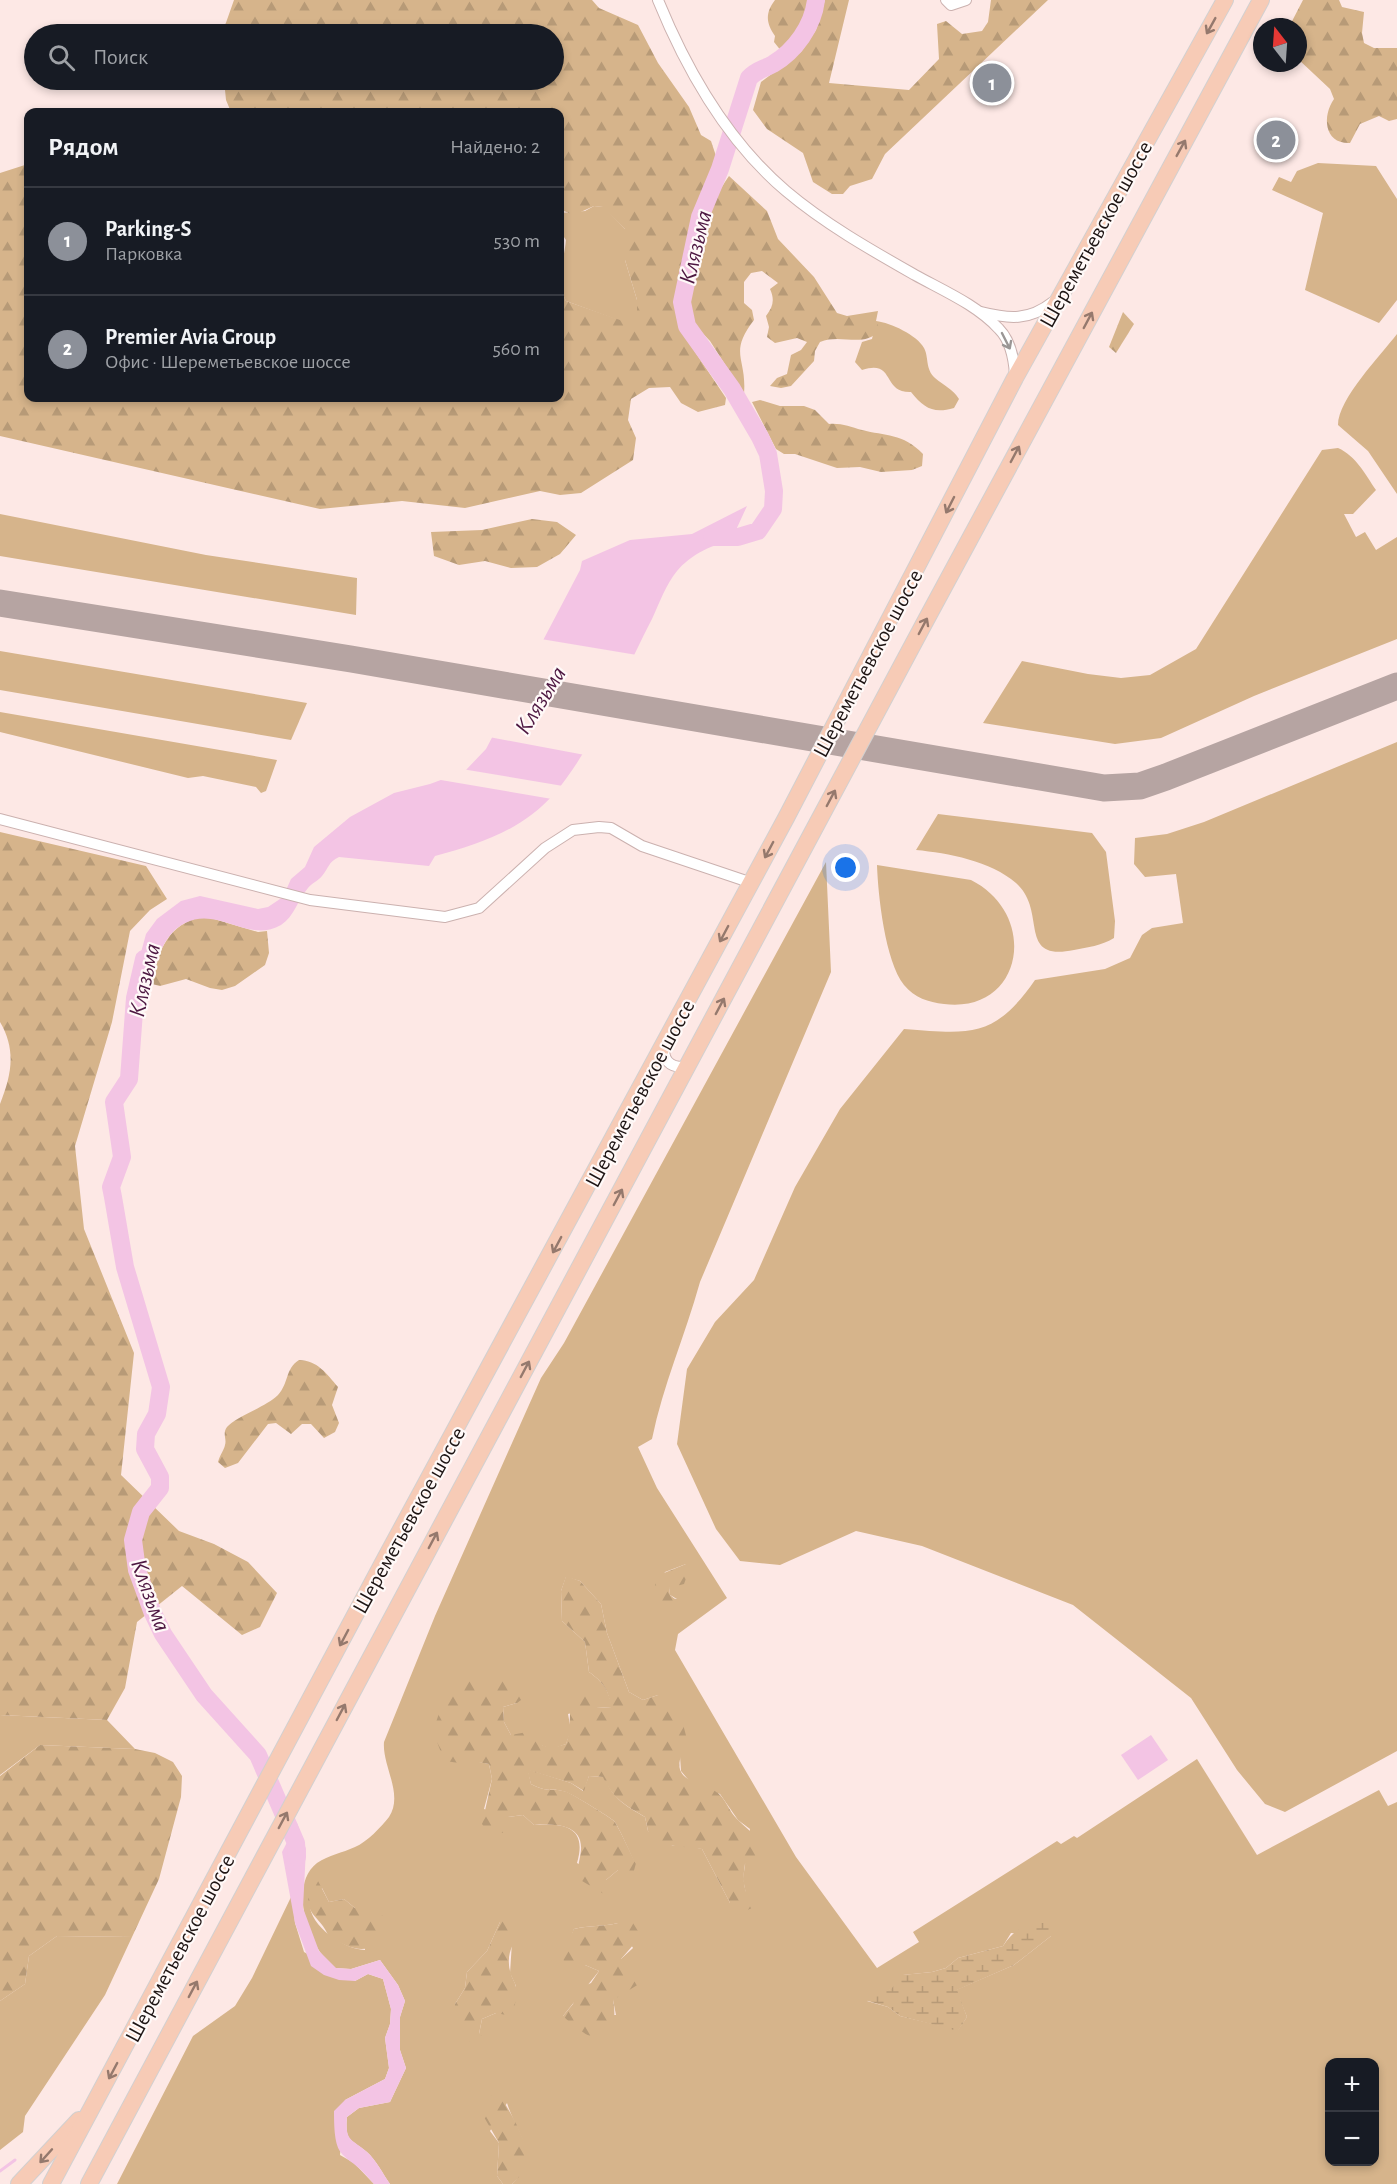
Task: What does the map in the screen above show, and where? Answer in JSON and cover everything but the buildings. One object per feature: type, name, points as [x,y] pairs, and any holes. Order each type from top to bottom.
[{"type":"main road","name":"Шереметьевское шоссе","points":[[51,2184],[665,1046],[1015,378],[1225,0]]},
{"type":"main road","name":"Шереметьевское шоссе","points":[[89,2184],[1261,0]]},
{"type":"main road","points":[[19,2184],[99,2097]]},
{"type":"street","points":[[658,0],[680,52],[717,111],[757,163],[786,191],[825,220],[879,255],[981,311],[1007,318],[1025,317],[1044,309],[1061,296]]},
{"type":"street","points":[[946,0],[951,5],[966,0]]},
{"type":"street","points":[[981,311],[1001,331],[1010,346],[1015,378]]},
{"type":"street","points":[[0,819],[310,900],[445,917],[479,908],[545,848],[573,830],[599,827],[611,828],[642,846],[752,883]]},
{"type":"street","points":[[665,1046],[663,1053],[670,1064],[683,1067],[693,1058]]},
{"type":"green space","points":[[234,0],[592,0],[599,8],[638,25],[658,63],[689,107],[701,135],[711,141],[719,165],[703,192],[692,226],[691,248],[677,293],[683,334],[726,398],[725,405],[698,412],[681,403],[670,387],[649,388],[631,399],[628,420],[636,438],[633,460],[581,493],[560,495],[540,491],[465,508],[402,501],[320,509],[0,436],[0,173],[24,165],[24,402],[564,402],[564,297],[566,301],[637,326],[637,300],[625,260],[625,229],[603,207],[594,206],[574,215],[564,211],[564,108],[229,108],[226,100],[225,90],[564,90],[564,24],[226,24]]},
{"type":"green space","points":[[775,0],[813,0],[797,34],[782,52],[774,42],[775,36],[768,22],[768,14]]},
{"type":"green space","points":[[825,0],[849,0],[829,83],[909,90],[939,59],[937,24],[946,21],[962,34],[982,31],[988,22],[991,0],[1048,0],[885,154],[872,179],[850,186],[843,194],[832,194],[813,182],[803,153],[767,129],[753,110],[761,82],[801,52],[816,30]]},
{"type":"green space","points":[[1303,0],[1339,0],[1342,7],[1364,12],[1362,33],[1364,43],[1374,48],[1397,48],[1397,119],[1389,121],[1379,116],[1360,124],[1350,143],[1335,139],[1330,134],[1327,121],[1334,99],[1330,89],[1307,67],[1307,18],[1294,18]]},
{"type":"green space","points":[[1318,163],[1376,166],[1397,199],[1397,300],[1379,323],[1305,290],[1323,213],[1272,190],[1279,177],[1291,182],[1297,171]]},
{"type":"green space","points":[[729,176],[767,211],[778,239],[814,277],[837,313],[847,316],[878,311],[876,321],[880,330],[867,339],[836,339],[820,342],[815,351],[814,361],[791,386],[781,388],[770,386],[777,378],[787,374],[791,355],[801,350],[807,342],[797,338],[775,343],[767,337],[769,327],[766,316],[773,300],[770,289],[778,283],[762,271],[751,273],[744,282],[744,303],[752,310],[754,320],[746,331],[740,349],[744,394],[710,341],[695,325],[687,306],[712,208]]},
{"type":"green space","points":[[594,206],[604,207],[625,229],[625,260],[637,300],[637,327],[566,301],[564,297],[566,240],[564,213],[585,211]]},
{"type":"green space","points":[[1123,312],[1134,324],[1116,353],[1109,347]]},
{"type":"green space","points":[[876,321],[903,330],[921,343],[932,374],[959,399],[954,408],[935,410],[925,406],[911,392],[895,387],[885,372],[880,369],[862,370],[855,362],[862,342],[872,339]]},
{"type":"green space","points":[[1397,334],[1397,494],[1368,451],[1338,425],[1340,414],[1352,390]]},
{"type":"green space","points":[[760,400],[780,406],[804,406],[815,410],[829,424],[894,436],[908,442],[923,454],[922,466],[912,470],[881,472],[860,467],[837,468],[795,454],[784,454],[776,449],[752,402]]},
{"type":"green space","points":[[1338,448],[1355,461],[1376,490],[1353,514],[1344,514],[1356,537],[1365,532],[1376,550],[1397,537],[1397,639],[1254,696],[1161,738],[1115,744],[983,723],[1022,661],[1121,678],[1150,675],[1196,649],[1322,450]]},
{"type":"green space","points":[[0,514],[206,555],[357,578],[356,615],[0,556]]},
{"type":"green space","points":[[532,519],[557,522],[576,535],[560,554],[537,567],[511,568],[485,561],[459,565],[434,556],[431,532],[482,530]]},
{"type":"green space","points":[[0,651],[307,703],[291,740],[0,690]]},
{"type":"green space","points":[[0,712],[277,760],[266,791],[261,793],[256,787],[203,776],[188,778],[0,732]]},
{"type":"green space","points":[[1397,742],[1397,1751],[1285,1812],[1265,1804],[1237,1770],[1191,1698],[1073,1605],[922,1546],[856,1531],[780,1565],[740,1561],[716,1529],[677,1444],[687,1369],[715,1322],[754,1280],[795,1187],[840,1109],[904,1029],[947,1032],[979,1028],[993,1023],[1007,1013],[1035,980],[1105,969],[1130,958],[1142,935],[1152,928],[1183,923],[1176,874],[1145,877],[1134,864],[1135,838],[1167,834],[1204,822]]},
{"type":"green space","points":[[938,814],[1092,833],[1106,852],[1115,921],[1114,938],[1099,945],[1074,950],[1056,952],[1045,949],[1035,932],[1025,894],[1006,875],[969,859],[916,850]]},
{"type":"green space","points":[[0,832],[146,866],[167,899],[150,910],[130,931],[112,1022],[75,1146],[84,1229],[134,1353],[121,1475],[179,1531],[214,1544],[248,1562],[277,1593],[260,1627],[242,1635],[182,1586],[137,1622],[125,1688],[107,1720],[0,1715],[0,1104],[9,1073],[10,1053],[9,1043],[0,1022]]},
{"type":"green space","points":[[826,862],[831,972],[700,1282],[662,1399],[652,1439],[638,1447],[657,1488],[727,1598],[678,1634],[675,1650],[796,1857],[877,1968],[919,1942],[913,1932],[1057,1841],[1061,1844],[1074,1836],[1077,1838],[1197,1759],[1257,1855],[1379,1790],[1388,1806],[1397,1802],[1397,2184],[512,2184],[521,2174],[526,2154],[521,2135],[507,2103],[490,2131],[499,2143],[497,2176],[503,2184],[390,2184],[370,2155],[350,2139],[347,2131],[347,2117],[359,2108],[390,2102],[406,2068],[400,2050],[400,2017],[405,2001],[398,1985],[380,1960],[351,1969],[335,1968],[323,1956],[314,1942],[305,1919],[303,1893],[305,1882],[309,1871],[317,1863],[360,1845],[389,1817],[394,1799],[384,1742],[435,1616],[541,1378],[564,1343]],"holes":[[[686,1564],[669,1588],[670,1595],[677,1599],[658,1597],[657,1589],[665,1572]],[[566,1577],[580,1581],[601,1604],[607,1633],[629,1692],[643,1700],[658,1695],[680,1756],[681,1771],[691,1783],[720,1794],[738,1820],[750,1829],[743,1879],[746,1894],[730,1903],[702,1849],[673,1846],[648,1831],[645,1817],[616,1796],[604,1777],[589,1776],[583,1791],[571,1783],[527,1769],[531,1784],[543,1789],[570,1794],[614,1821],[635,1863],[618,1870],[606,1880],[577,1863],[580,1851],[579,1841],[570,1829],[563,1826],[534,1825],[523,1815],[508,1817],[484,1809],[492,1779],[489,1764],[474,1761],[482,1677],[517,1703],[503,1707],[504,1722],[511,1735],[552,1749],[566,1744],[571,1730],[568,1714],[596,1707],[612,1708],[605,1687],[589,1672],[585,1642],[562,1621],[561,1591]],[[322,1888],[329,1902],[344,1899],[355,1908],[363,1908],[365,1950],[346,1945],[319,1926],[310,1908],[310,1898]],[[500,1922],[512,1942],[510,1973],[516,1986],[496,2013],[482,2019],[479,2034],[455,2004],[465,1988],[467,1972],[487,1951]],[[618,1923],[633,1948],[621,1959],[613,2000],[616,2015],[563,2016],[599,1971],[585,1965],[569,1943],[574,1929]],[[1011,1933],[1051,1936],[1014,1965],[956,1990],[967,2017],[958,2030],[900,2016],[888,2007],[867,2001],[893,1988],[903,1975],[946,1968],[958,1958],[1003,1946]]]},
{"type":"green space","points":[[877,865],[971,880],[993,896],[1007,916],[1014,937],[1013,959],[1005,978],[991,994],[971,1003],[944,1004],[922,999],[904,985],[897,974],[887,944]]},
{"type":"green space","points":[[204,916],[258,932],[267,931],[269,953],[265,965],[235,986],[222,990],[186,979],[160,986],[152,984],[157,961],[166,941],[181,925]]},
{"type":"green space","points":[[299,1360],[316,1365],[338,1387],[332,1405],[339,1423],[335,1432],[324,1438],[311,1424],[302,1424],[291,1434],[276,1423],[268,1424],[238,1463],[225,1468],[218,1462],[225,1445],[227,1427],[278,1395],[291,1368]]},
{"type":"green space","points":[[686,1564],[689,1570],[684,1584],[669,1588],[670,1595],[683,1606],[672,1615],[656,1605],[655,1582],[659,1575]]},
{"type":"green space","points":[[566,1576],[580,1581],[601,1604],[607,1633],[629,1692],[643,1700],[658,1695],[673,1699],[680,1713],[688,1743],[681,1757],[680,1767],[683,1774],[689,1780],[721,1796],[735,1816],[760,1841],[758,1856],[745,1864],[744,1870],[745,1887],[754,1907],[741,1913],[730,1903],[702,1849],[657,1844],[648,1831],[645,1817],[615,1796],[603,1777],[589,1776],[584,1791],[571,1783],[528,1770],[531,1784],[547,1790],[567,1792],[606,1815],[616,1824],[636,1863],[632,1878],[618,1870],[606,1880],[604,1894],[577,1878],[581,1850],[580,1841],[572,1830],[557,1825],[534,1825],[523,1815],[508,1817],[505,1832],[490,1836],[482,1824],[492,1779],[489,1764],[456,1763],[444,1760],[435,1729],[440,1712],[458,1689],[473,1679],[493,1677],[527,1683],[529,1694],[517,1703],[503,1707],[504,1722],[511,1735],[527,1732],[544,1746],[554,1747],[566,1744],[572,1698],[587,1695],[596,1707],[611,1708],[609,1696],[604,1687],[589,1672],[585,1642],[562,1621],[561,1591]]},
{"type":"green space","points":[[0,1715],[107,1720],[135,1749],[40,1745],[0,1775]]},
{"type":"green space","points":[[40,1745],[135,1749],[155,1753],[173,1762],[182,1776],[181,1797],[159,1879],[132,1937],[57,1936],[29,1956],[25,1984],[0,2001],[0,1776]]},
{"type":"green space","points":[[318,1881],[329,1902],[344,1899],[355,1908],[370,1906],[382,1915],[388,1928],[382,1938],[369,1948],[362,1949],[347,1946],[329,1937],[308,1903],[311,1884]]},
{"type":"green space","points":[[292,1895],[295,1923],[304,1952],[355,1981],[368,1974],[383,1979],[391,2009],[390,2024],[385,2038],[389,2068],[385,2079],[345,2100],[340,2155],[354,2163],[374,2184],[117,2184],[193,2036],[235,2006],[252,1978]]},
{"type":"green space","points":[[514,1918],[523,1930],[509,1956],[509,1968],[516,1992],[511,2016],[496,2013],[482,2019],[479,2034],[489,2041],[486,2045],[477,2044],[464,2038],[460,2033],[456,2021],[455,2004],[465,1988],[467,1972],[487,1951],[500,1922]]},
{"type":"green space","points":[[1055,1921],[1051,1936],[1014,1965],[957,1990],[967,2017],[958,2031],[900,2016],[888,2007],[865,2000],[892,1988],[902,1975],[946,1968],[958,1958],[1003,1946],[1013,1934],[1025,1926]]},
{"type":"green space","points":[[633,1923],[641,1936],[621,1959],[639,1984],[613,2000],[614,2016],[608,2041],[595,2039],[584,2033],[563,2016],[573,2004],[577,1989],[591,1983],[599,1971],[585,1965],[570,1969],[561,1957],[574,1929]]},
{"type":"green space","points":[[57,1936],[132,1937],[105,1995],[25,2116],[23,2132],[0,2150],[0,2001],[25,1984],[29,1956]]},
{"type":"green space","points":[[496,2092],[516,2124],[527,2153],[526,2167],[512,2184],[503,2184],[497,2176],[499,2143],[484,2117],[484,2101]]},
{"type":"water","points":[[747,506],[736,530],[737,542],[729,542],[704,550],[682,565],[673,576],[595,733],[568,776],[542,807],[514,826],[484,841],[435,856],[429,866],[339,857],[308,888],[281,925],[269,930],[257,930],[210,919],[198,919],[185,923],[177,928],[166,941],[152,984],[133,982],[146,934],[157,919],[181,901],[200,896],[258,909],[268,907],[283,897],[291,879],[305,867],[314,847],[350,817],[394,793],[430,784],[465,771],[486,749],[580,570],[582,561],[630,540],[692,534]]},
{"type":"water","points":[[1151,1735],[1168,1760],[1138,1780],[1121,1755]]},
{"type":"water","points":[[297,1823],[306,1849],[303,1908],[319,1951],[336,1968],[351,1969],[380,1960],[398,1985],[405,2001],[400,2017],[400,2050],[406,2068],[390,2102],[359,2108],[347,2117],[347,2131],[350,2139],[370,2155],[390,2184],[374,2184],[343,2155],[336,2141],[334,2111],[345,2100],[385,2079],[389,2068],[385,2038],[390,2024],[391,2009],[383,1979],[368,1974],[355,1981],[339,1980],[324,1975],[311,1966],[295,1923],[282,1852]]},
{"type":"pier","points":[[541,639],[637,655],[585,755],[489,737]]},
{"type":"pier","points":[[462,769],[563,786],[552,799],[435,779]]},
{"type":"waterway","name":"Клязьма","points":[[712,537],[738,537],[758,531],[773,509],[774,491],[768,454],[760,437],[732,389],[687,326],[682,302],[700,217],[720,169],[749,78],[757,71],[781,59],[802,37],[811,19],[816,0]]},
{"type":"waterway","name":"Клязьма","points":[[144,959],[135,998],[129,1079],[114,1102],[122,1157],[111,1187],[125,1267],[161,1387],[157,1414],[146,1434],[145,1449],[160,1477],[160,1488],[141,1512],[133,1540],[137,1570],[163,1634],[204,1695],[258,1755],[296,1843],[297,1857]]},
{"type":"waterway","points":[[0,2171],[15,2160]]},
{"type":"taxiway","points":[[0,603],[351,659],[1104,788],[1140,786],[1166,777],[1397,686]]},
{"type":"place","name":"Parking-S","points":[[992,83]]},
{"type":"place","name":"Premier Avia Group","points":[[1276,140]]}]
